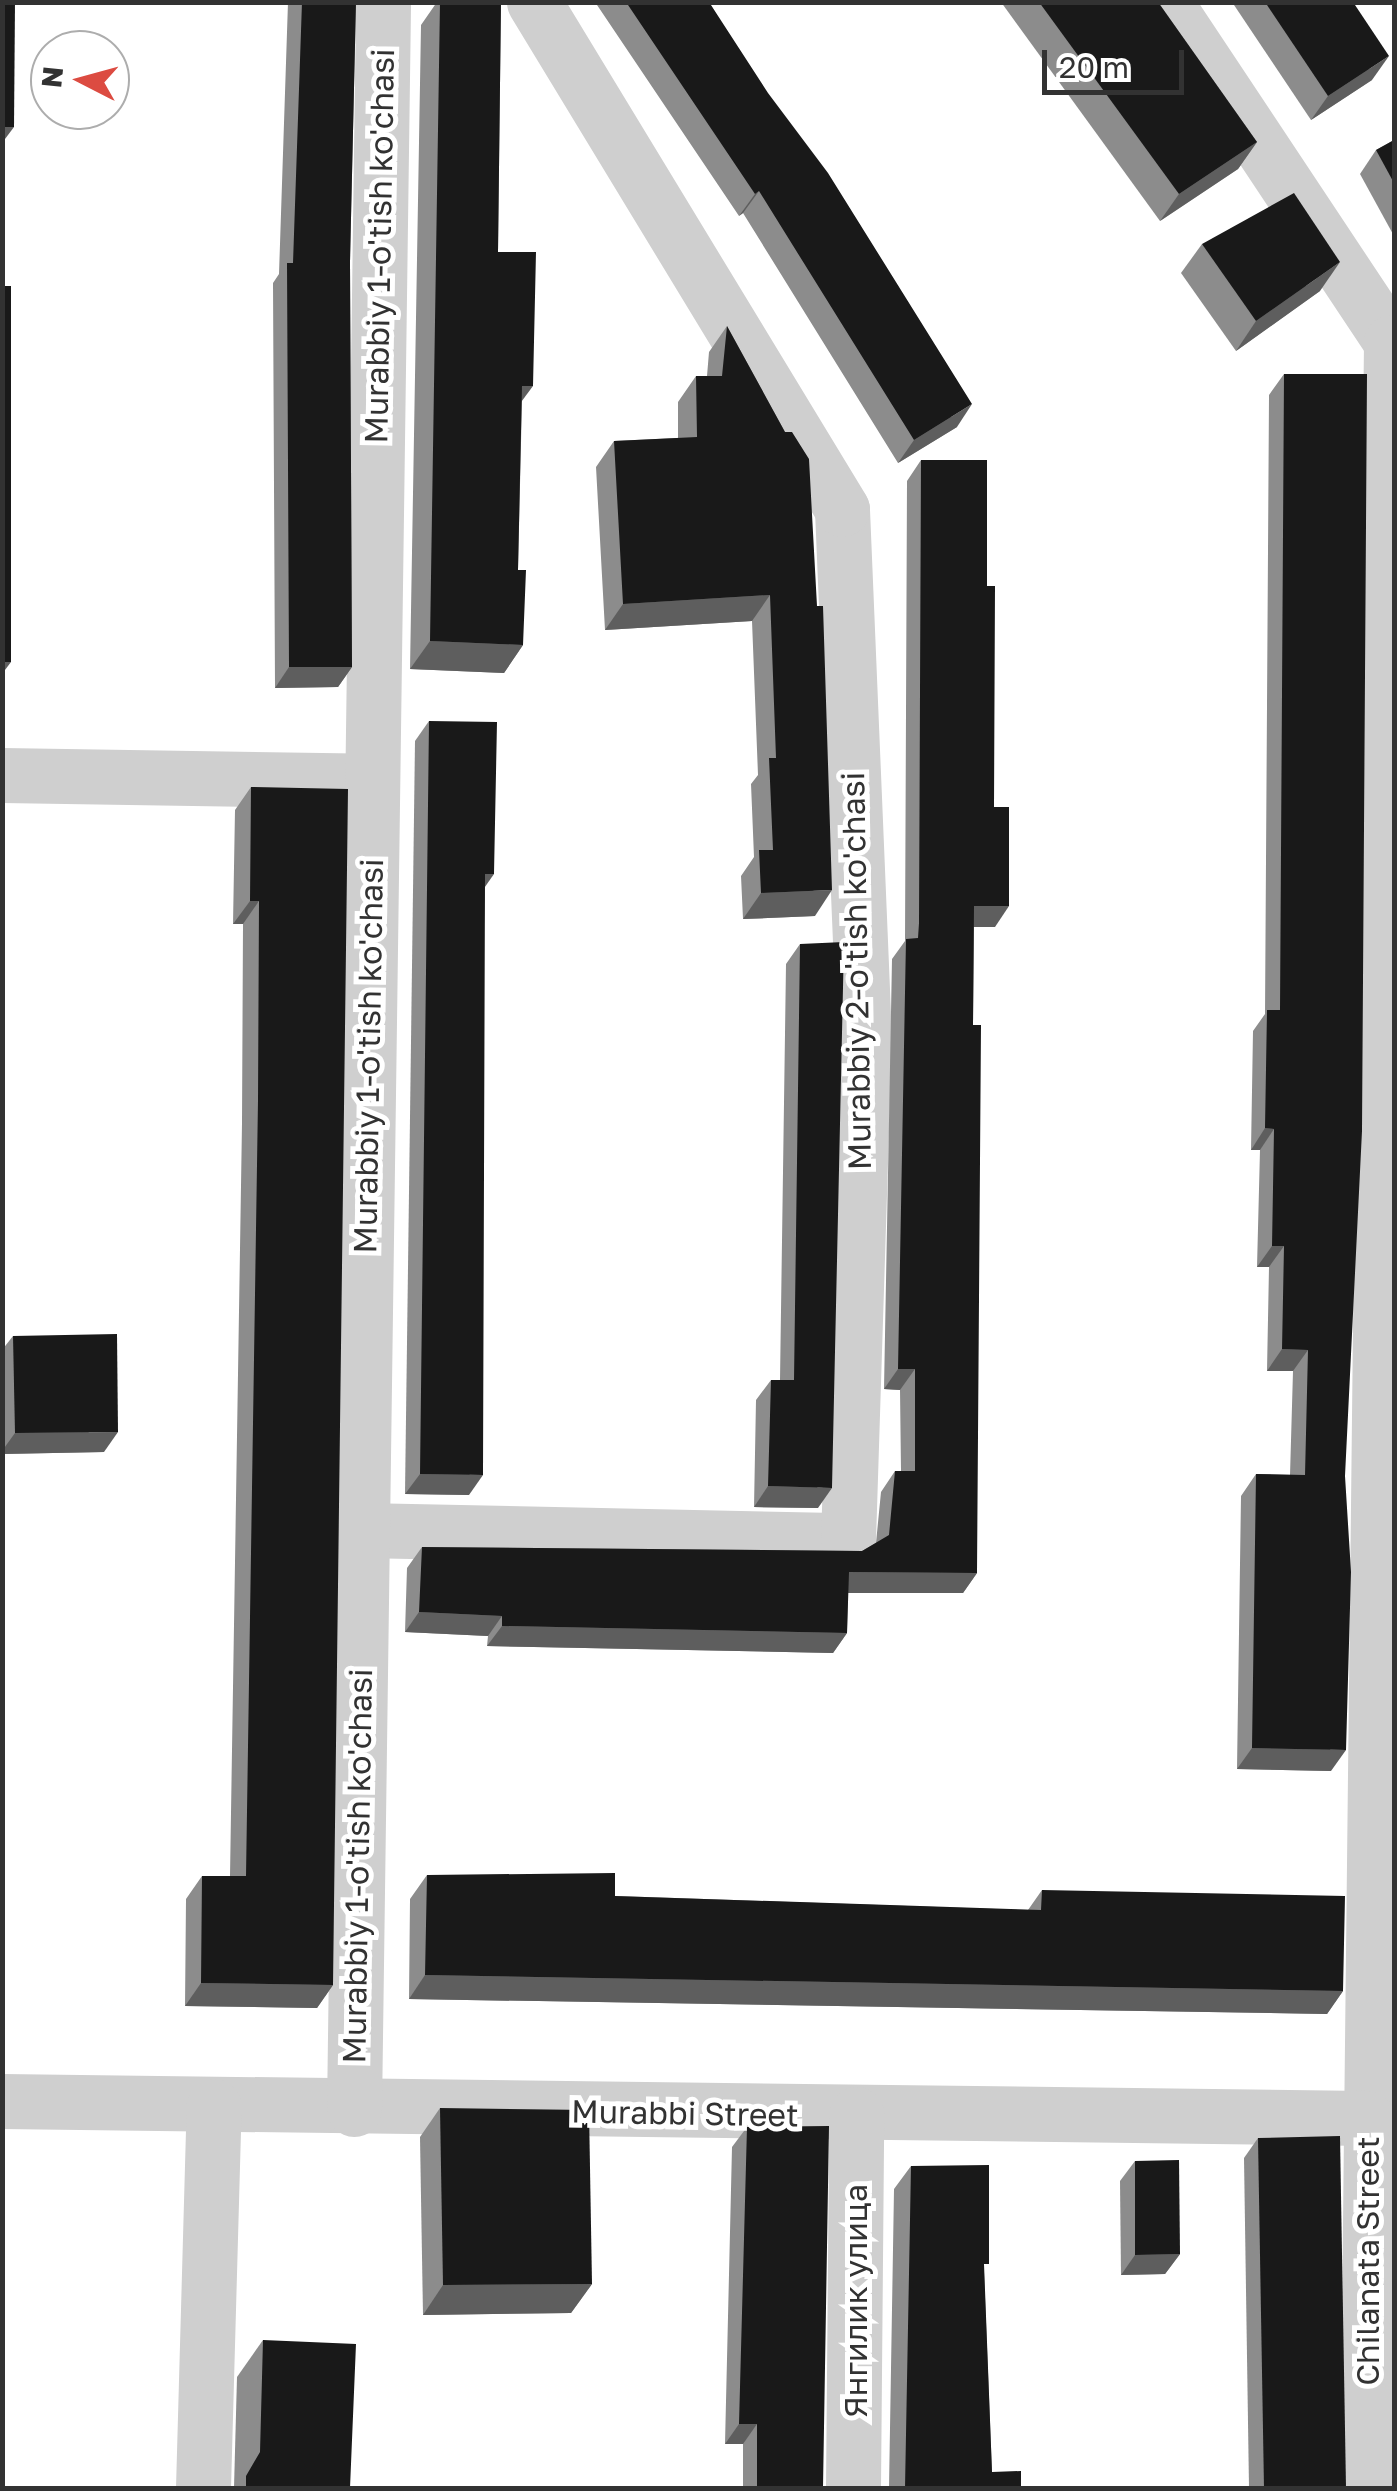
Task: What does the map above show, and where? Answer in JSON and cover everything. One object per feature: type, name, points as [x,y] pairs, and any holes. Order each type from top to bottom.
[{"type":"street","name":"Murabbiy 1-o'tish ko'chasi","points":[[354,2109],[383,2]]},
{"type":"street","name":"Murabbiy 2-o'tish ko'chasi","points":[[361,1530],[848,1540],[864,1037],[842,509],[534,2]]},
{"type":"street","name":"Chilanata Street","points":[[1166,2],[1391,342],[1367,2118],[1367,2488]]},
{"type":"street","points":[[2,775],[372,781]]},
{"type":"street","name":"Murabbi Street","points":[[2,2102],[1367,2118]]},
{"type":"street","points":[[203,2488],[214,2106]]},
{"type":"street","name":"Янгилик улица","points":[[853,2488],[856,2114]]},
{"type":"building","points":[[2,2],[15,2],[14,127],[2,127]]},
{"type":"building","points":[[302,2],[356,2],[350,262],[352,667],[289,667],[287,263],[293,263]]},
{"type":"building","points":[[440,2],[501,2],[498,252],[536,252],[533,386],[522,386],[518,570],[526,570],[523,645],[430,641]]},
{"type":"building","points":[[626,2],[709,2],[768,93],[828,173],[972,404],[914,440],[759,191],[755,194]]},
{"type":"building","points":[[1039,2],[1158,2],[1257,142],[1179,194]]},
{"type":"building","points":[[1265,2],[1353,2],[1389,56],[1328,96]]},
{"type":"building","points":[[1394,140],[1394,183],[1376,150]]},
{"type":"building","points":[[1294,193],[1340,262],[1256,321],[1202,244]]},
{"type":"building","points":[[2,286],[11,286],[11,662],[2,662]]},
{"type":"building","points":[[727,326],[785,432],[792,432],[809,459],[817,606],[823,606],[832,890],[761,893],[759,850],[773,850],[769,758],[776,758],[770,595],[623,604],[614,441],[697,437],[696,376],[722,376]]},
{"type":"building","points":[[1284,374],[1367,374],[1362,1131],[1345,1476],[1351,1572],[1346,1750],[1252,1748],[1256,1474],[1305,1475],[1308,1350],[1282,1349],[1284,1246],[1272,1246],[1274,1129],[1265,1128],[1267,1010],[1280,1010]]},
{"type":"building","points":[[921,460],[987,460],[987,586],[995,586],[994,807],[1009,807],[1009,906],[974,906],[973,1025],[981,1025],[977,1573],[849,1572],[847,1633],[502,1626],[502,1616],[419,1612],[422,1547],[862,1551],[889,1535],[895,1471],[915,1471],[915,1369],[898,1369],[906,939],[918,938],[919,923]]},
{"type":"building","points":[[429,721],[497,722],[494,874],[485,874],[483,1475],[420,1474]]},
{"type":"building","points":[[251,787],[348,789],[333,1985],[201,1983],[202,1876],[246,1876],[259,901],[250,901]]},
{"type":"building","points":[[844,942],[832,1488],[768,1486],[771,1380],[794,1380],[800,944]]},
{"type":"building","points":[[2,1077],[5,1337],[2,1337]]},
{"type":"building","points":[[117,1334],[118,1432],[15,1433],[13,1336]]},
{"type":"building","points":[[615,1873],[615,1896],[1041,1910],[1042,1890],[1345,1896],[1343,1991],[425,1975],[427,1875]]},
{"type":"building","points":[[440,2108],[589,2110],[592,2284],[443,2285]]},
{"type":"building","points":[[829,2126],[823,2488],[757,2488],[757,2424],[739,2424],[747,2127]]},
{"type":"building","points":[[1340,2136],[1346,2488],[1264,2488],[1258,2138]]},
{"type":"building","points":[[1179,2160],[1180,2254],[1135,2255],[1135,2161]]},
{"type":"building","points":[[989,2165],[989,2264],[984,2264],[992,2472],[1021,2471],[1021,2488],[905,2488],[911,2166]]},
{"type":"building","points":[[263,2340],[356,2344],[350,2488],[246,2488],[246,2476],[260,2452]]}]
